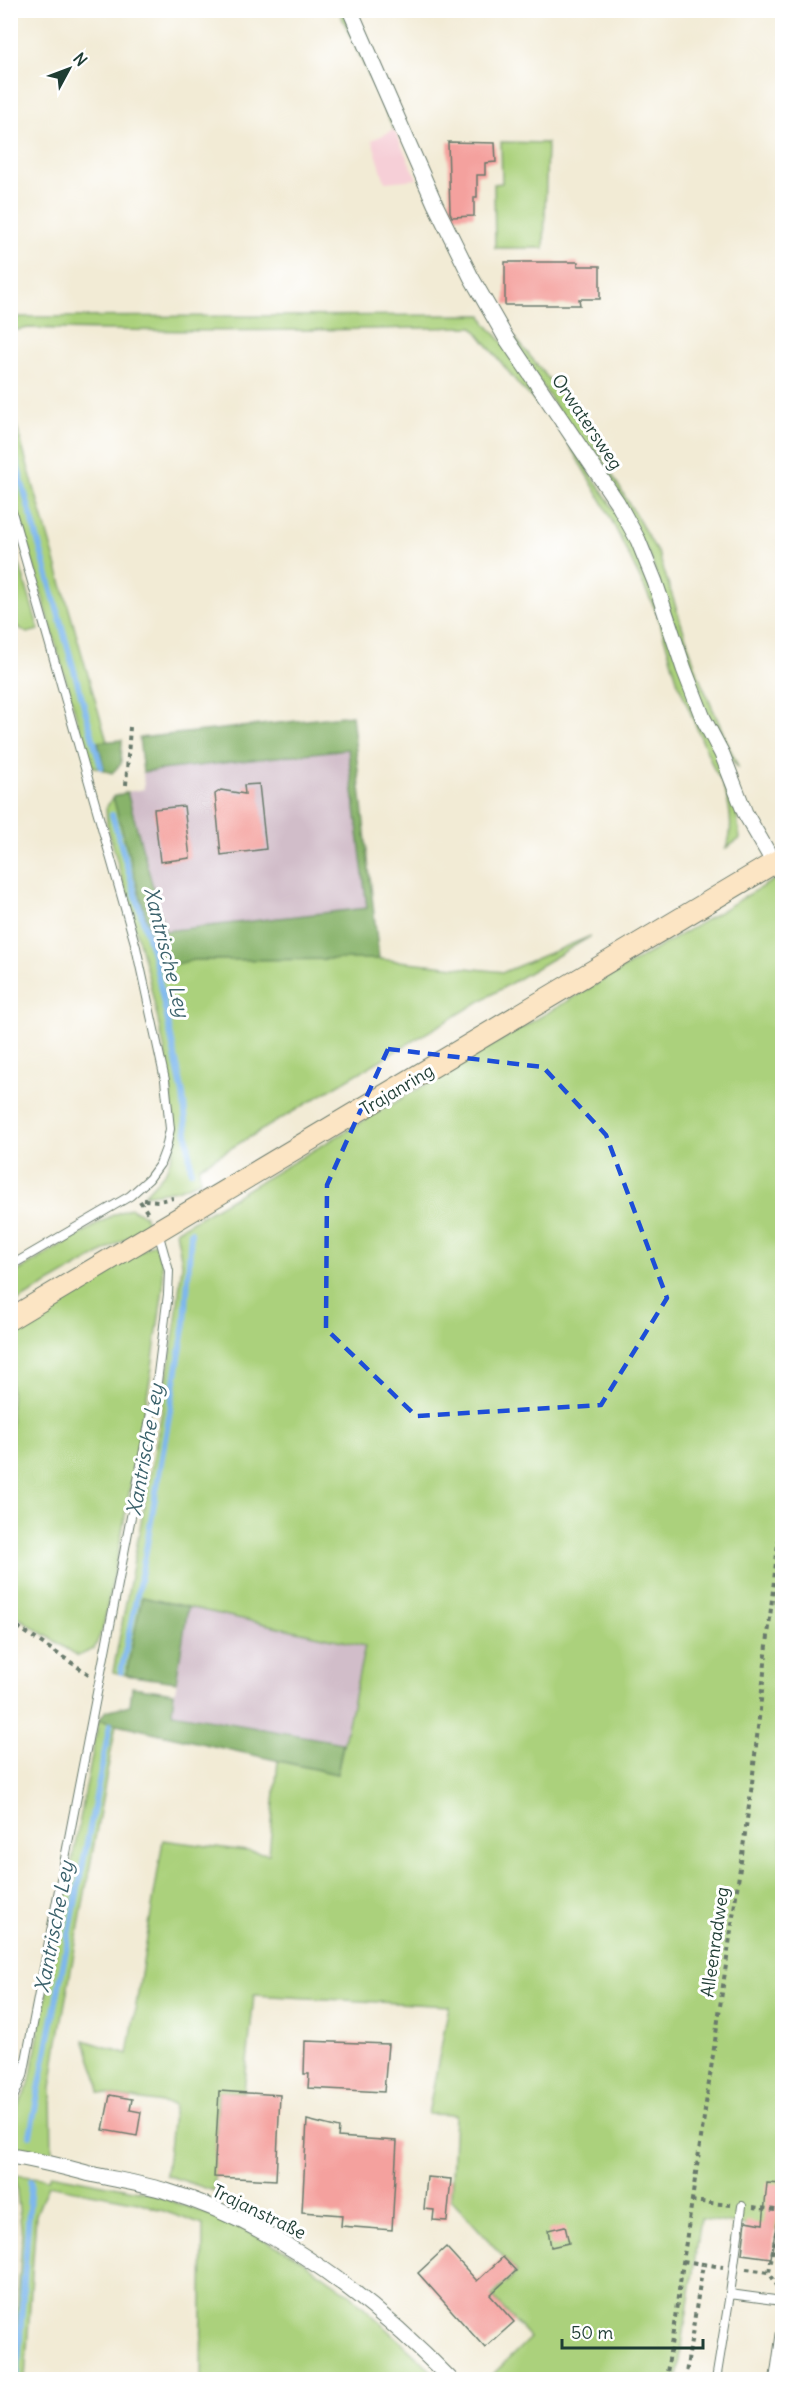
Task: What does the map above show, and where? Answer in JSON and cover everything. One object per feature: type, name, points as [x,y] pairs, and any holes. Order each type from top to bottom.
[{"type":"main road","name":"Trajanring","points":[[10,1319],[778,861]]},
{"type":"street","name":"Orwatersweg","points":[[350,10],[435,204],[471,277],[506,338],[617,502],[638,540],[703,718],[722,754],[745,813],[778,861]]},
{"type":"street","name":"Trajanstraße","points":[[10,2156],[166,2191],[216,2210],[258,2230],[312,2260],[359,2295],[422,2349],[451,2379]]},
{"type":"lane","points":[[10,505],[136,947],[165,1080],[170,1129],[160,1164],[149,1179],[130,1196],[10,1266]]},
{"type":"lane","points":[[10,2104],[23,2076],[157,1382],[165,1325],[169,1271],[158,1232]]},
{"type":"lane","points":[[716,2379],[742,2206]]},
{"type":"lane","points":[[730,2294],[783,2301]]},
{"type":"lane","points":[[774,2379],[783,2324]]},
{"type":"path","points":[[126,785],[130,727]]},
{"type":"path","name":"Alleenradweg","points":[[666,2379],[751,1792],[783,1507]]},
{"type":"path","points":[[10,1622],[98,1680]]},
{"type":"path","points":[[691,2201],[703,2202]]},
{"type":"path","points":[[780,2210],[769,2272],[783,2296]]},
{"type":"path","points":[[683,2261],[769,2272]]},
{"type":"path","points":[[685,2379],[703,2265]]},
{"type":"highlighted area","points":[[388,1049],[543,1067],[606,1135],[667,1298],[601,1405],[416,1416],[326,1329],[327,1185]]},
{"type":"shaded area","points":[[394,130],[417,179],[385,182],[372,140]]},
{"type":"shaded area","points":[[348,749],[367,908],[165,932],[127,792],[144,789],[143,772]]},
{"type":"shaded area","points":[[188,1607],[365,1646],[343,1743],[172,1713]]},
{"type":"green space","points":[[339,11],[345,11],[391,110],[394,130]]},
{"type":"green space","points":[[501,142],[547,143],[544,248],[495,248],[494,184],[502,183]]},
{"type":"green space","points":[[482,315],[486,324],[516,357],[633,539],[735,800],[740,839],[726,848],[730,829],[727,797],[678,683],[657,613],[603,503],[556,422],[519,385],[473,327],[196,331],[29,328],[11,331],[11,317]]},
{"type":"green space","points":[[502,322],[575,411],[659,555],[698,675],[739,769],[723,748],[703,705],[649,554]]},
{"type":"green space","points":[[10,404],[107,741],[98,742],[105,771],[90,765],[11,485]]},
{"type":"green space","points":[[10,532],[39,630],[27,633],[11,623]]},
{"type":"green space","points":[[352,715],[379,959],[193,960],[160,968],[113,797],[127,792],[165,931],[367,908],[348,749],[143,772],[139,738]]},
{"type":"green space","points":[[122,740],[121,764],[112,773],[105,771],[98,742]]},
{"type":"green space","points":[[113,797],[160,967],[193,960],[379,959],[504,972],[591,936],[199,1167],[200,1181],[177,1190],[144,1195],[166,1171],[177,1139],[165,1052],[148,975],[107,824],[106,808]]},
{"type":"green space","points":[[782,875],[782,2231],[701,2219],[677,2379],[488,2379],[530,2338],[492,2296],[517,2272],[451,2199],[455,2115],[428,2114],[449,2006],[254,1995],[244,2092],[218,2091],[214,2191],[166,2175],[174,2105],[99,2093],[99,2083],[84,2040],[128,2054],[163,1840],[269,1854],[278,1761],[337,1774],[365,1646],[142,1597],[126,1675],[113,1672],[161,1416],[176,1320],[182,1263],[176,1231]]},
{"type":"green space","points":[[130,1208],[144,1215],[148,1226],[11,1305],[10,1276],[111,1216]]},
{"type":"green space","points":[[154,1243],[162,1264],[163,1288],[151,1374],[119,1549],[103,1628],[94,1649],[78,1656],[11,1613],[11,1329]]},
{"type":"green space","points":[[142,1597],[188,1607],[176,1682],[126,1675]]},
{"type":"green space","points":[[132,1687],[174,1693],[172,1713],[343,1743],[337,1774],[99,1720],[106,1711],[130,1705]]},
{"type":"green space","points":[[99,1720],[116,1724],[51,2088],[52,2158],[21,2152],[11,2142],[11,2120],[29,2085]]},
{"type":"green space","points":[[51,2174],[149,2193],[222,2219],[291,2253],[351,2295],[441,2379],[201,2379],[203,2225],[138,2202],[48,2185],[36,2215],[25,2379],[13,2380],[22,2235],[15,2175],[49,2179]]},
{"type":"building","points":[[448,142],[495,143],[496,162],[485,163],[485,175],[477,175],[474,216],[452,217],[450,212]]},
{"type":"building","points":[[505,262],[578,262],[578,266],[600,266],[600,299],[579,299],[580,305],[505,305]]},
{"type":"building","points":[[259,784],[266,849],[221,855],[215,794],[221,790],[245,794],[244,785]]},
{"type":"building","points":[[184,806],[190,858],[160,862],[154,809]]},
{"type":"building","points":[[305,2041],[388,2044],[384,2092],[308,2088],[309,2074],[304,2074]]},
{"type":"building","points":[[219,2091],[280,2095],[276,2180],[214,2177]]},
{"type":"building","points":[[110,2095],[132,2099],[130,2110],[141,2112],[137,2136],[103,2130]]},
{"type":"building","points":[[307,2120],[339,2128],[338,2137],[397,2141],[392,2230],[341,2226],[342,2215],[302,2212]]},
{"type":"building","points":[[427,2177],[451,2179],[447,2221],[433,2220],[434,2210],[424,2209]]},
{"type":"building","points":[[767,2183],[783,2184],[783,2200],[780,2200],[771,2258],[742,2254],[746,2221],[763,2224]]},
{"type":"building","points":[[565,2226],[569,2243],[551,2247],[548,2230]]},
{"type":"building","points":[[446,2247],[477,2281],[503,2257],[516,2271],[490,2295],[514,2322],[485,2348],[418,2273]]},
{"type":"waterway","name":"Xantrische Ley","points":[[10,440],[101,767]]},
{"type":"waterway","name":"Xantrische Ley","points":[[112,815],[155,961],[183,1094],[191,1171]]},
{"type":"waterway","name":"Xantrische Ley","points":[[121,1672],[145,1556],[185,1323],[191,1232]]},
{"type":"waterway","name":"Xantrische Ley","points":[[30,2135],[110,1725]]},
{"type":"waterway","name":"Xantrische Ley","points":[[17,2380],[31,2181]]}]
